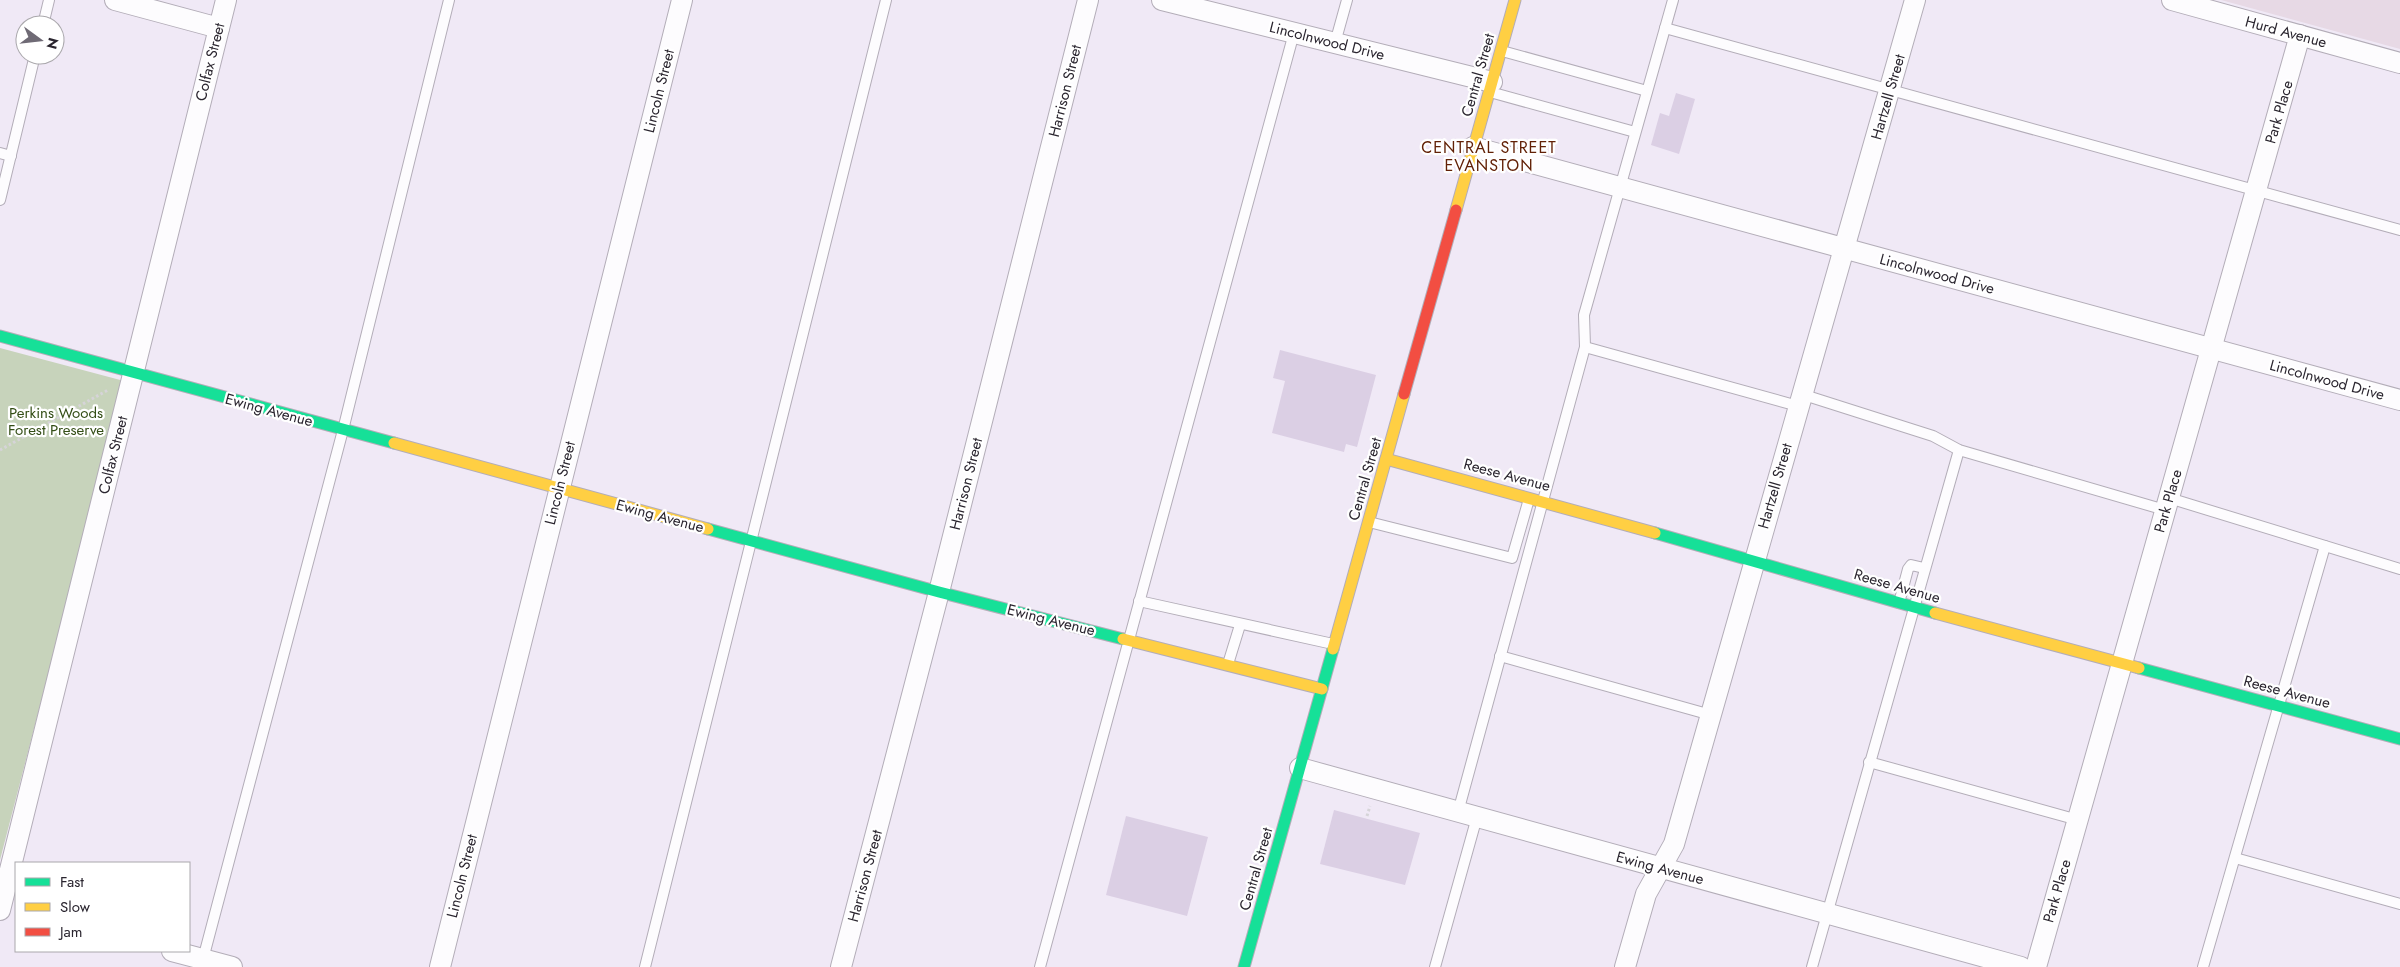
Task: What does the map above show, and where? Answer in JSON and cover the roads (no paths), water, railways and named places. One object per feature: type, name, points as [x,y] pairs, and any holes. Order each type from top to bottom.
[{"type":"street","points":[[115,0],[218,28]]},
{"type":"street","name":"Colfax Street","points":[[17,862],[133,373],[226,0]]},
{"type":"street","name":"Lincoln Street","points":[[440,967],[558,488],[682,0]]},
{"type":"street","name":"Harrison Street","points":[[841,967],[939,592],[1088,0]]},
{"type":"street","name":"Lincolnwood Drive","points":[[1162,0],[1335,43],[1490,87]]},
{"type":"street","name":"Central Street","points":[[1244,967],[1515,0]]},
{"type":"street","name":"Hartzell Street","points":[[1625,967],[1646,894],[1674,844],[1915,0]]},
{"type":"street","name":"Hurd Avenue","points":[[2176,0],[2400,63]]},
{"type":"street","name":"Park Place","points":[[2036,967],[2300,35]]},
{"type":"street","name":"Lincolnwood Drive","points":[[1473,147],[2400,400]]},
{"type":"street","name":"Ewing Avenue","points":[[0,336],[939,592],[1322,689]]},
{"type":"street","name":"Reese Avenue","points":[[1386,459],[1530,497],[1913,607],[2400,739]]},
{"type":"street","name":"Ewing Avenue","points":[[1300,768],[2021,967]]},
{"type":"street","name":"Colfax Street","points":[[6,908],[15,870]]},
{"type":"street","points":[[176,952],[232,967]]},
{"type":"lane","points":[[45,15],[49,0]]},
{"type":"lane","points":[[203,959],[343,430],[450,0]]},
{"type":"lane","points":[[645,967],[886,0]]},
{"type":"lane","points":[[1335,43],[1347,0]]},
{"type":"lane","points":[[1435,967],[1500,656],[1585,348],[1584,315],[1673,0]]},
{"type":"lane","points":[[1665,28],[2257,189],[2400,230]]},
{"type":"lane","points":[[1040,967],[1294,33]]},
{"type":"lane","points":[[1500,51],[1647,91]]},
{"type":"lane","points":[[0,200],[33,65]]},
{"type":"lane","points":[[1490,87],[1635,132]]},
{"type":"lane","points":[[0,154],[11,156]]},
{"type":"lane","points":[[1585,348],[1800,400],[1933,436],[1959,450],[2325,546],[2400,569]]},
{"type":"lane","points":[[1812,967],[1959,450]]},
{"type":"lane","points":[[1368,522],[1512,558],[1530,497]]},
{"type":"lane","points":[[2203,967],[2325,546]]},
{"type":"lane","points":[[1899,603],[1908,569],[1911,565],[1924,568]]},
{"type":"lane","points":[[1139,601],[1334,645]]},
{"type":"lane","points":[[1228,665],[1240,624]]},
{"type":"lane","points":[[1500,656],[1711,715]]},
{"type":"lane","points":[[1869,762],[2078,820]]},
{"type":"lane","points":[[2235,858],[2400,904]]},
{"type":"district","name":"CENTRAL STREET EVANSTON","points":[[1489,156]]},
{"type":"park label","name":"Perkins Woods Forest Preserve","points":[[56,422]]}]
